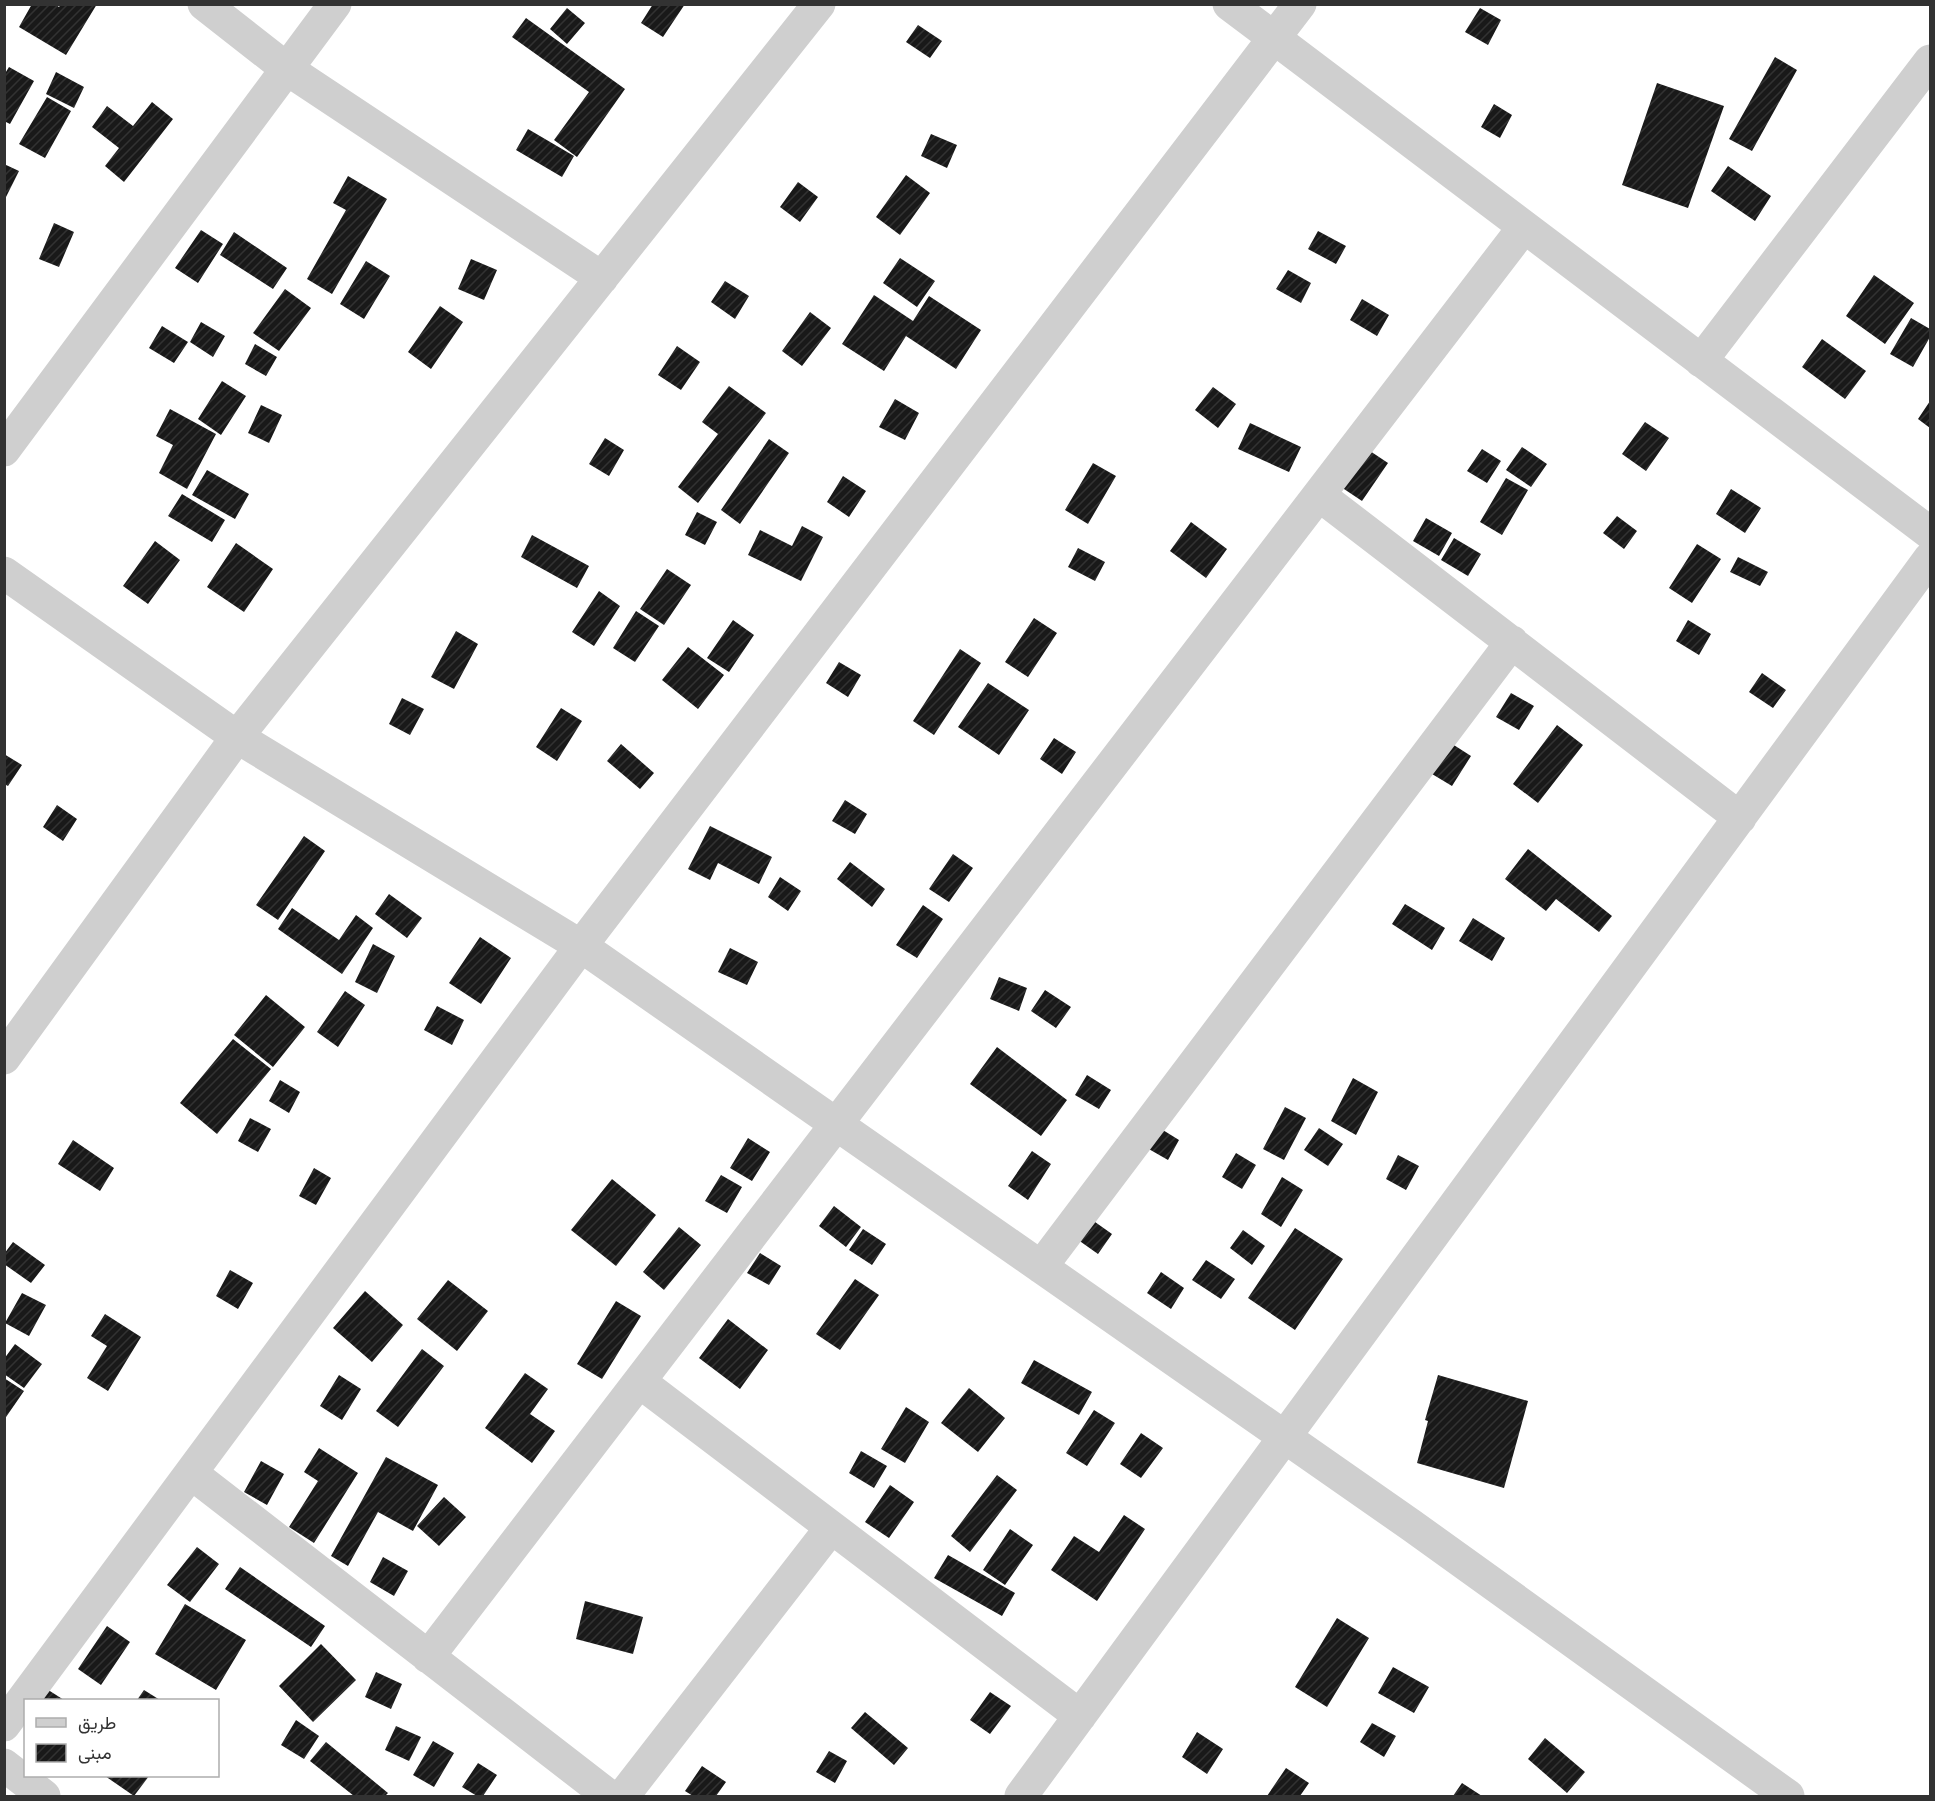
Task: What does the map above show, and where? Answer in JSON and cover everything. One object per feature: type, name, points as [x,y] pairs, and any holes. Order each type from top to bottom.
[{"type":"street","points":[[204,4],[287,69],[602,278]]},
{"type":"street","points":[[4,450],[335,4]]},
{"type":"street","points":[[4,1058],[237,737],[819,4]]},
{"type":"street","points":[[1229,4],[1930,533]]},
{"type":"street","points":[[4,1725],[581,946],[1300,4]]},
{"type":"street","points":[[1701,361],[1930,61]]},
{"type":"street","points":[[428,1657],[1524,227]]},
{"type":"street","points":[[1319,495],[1740,818]]},
{"type":"street","points":[[1021,1797],[1930,558]]},
{"type":"street","points":[[4,573],[237,737],[581,946],[1420,1532],[1788,1797]]},
{"type":"street","points":[[1041,1267],[1512,642]]},
{"type":"street","points":[[640,1382],[1080,1716]]},
{"type":"street","points":[[191,1473],[609,1797]]},
{"type":"street","points":[[623,1797],[831,1528]]},
{"type":"street","points":[[4,1765],[44,1797]]},
{"type":"building","points":[[32,4],[55,4],[59,7],[61,4],[97,4],[66,55],[19,27]]},
{"type":"building","points":[[653,4],[685,4],[663,37],[641,23]]},
{"type":"building","points":[[567,8],[585,23],[567,44],[550,29]]},
{"type":"building","points":[[1480,8],[1501,20],[1488,45],[1465,32]]},
{"type":"building","points":[[526,18],[625,89],[577,157],[554,140],[589,92],[512,37]]},
{"type":"building","points":[[918,25],[942,41],[930,58],[906,42]]},
{"type":"building","points":[[1775,57],[1797,70],[1752,151],[1729,139]]},
{"type":"building","points":[[9,67],[34,81],[10,124],[4,121],[4,75]]},
{"type":"building","points":[[56,72],[84,87],[74,108],[46,94]]},
{"type":"building","points":[[1657,83],[1724,106],[1688,208],[1622,185]]},
{"type":"building","points":[[47,97],[71,111],[45,158],[19,144]]},
{"type":"building","points":[[152,102],[173,119],[124,182],[105,166],[119,148],[92,127],[107,106],[133,126]]},
{"type":"building","points":[[1494,104],[1512,115],[1500,138],[1481,127]]},
{"type":"building","points":[[528,129],[574,156],[562,177],[516,150]]},
{"type":"building","points":[[931,134],[957,145],[947,168],[921,156]]},
{"type":"building","points":[[4,164],[19,171],[4,201]]},
{"type":"building","points":[[1728,166],[1771,196],[1755,221],[1711,191]]},
{"type":"building","points":[[906,175],[930,193],[900,235],[876,217]]},
{"type":"building","points":[[348,176],[387,199],[332,294],[307,279],[346,210],[333,203]]},
{"type":"building","points":[[798,182],[818,197],[800,222],[780,207]]},
{"type":"building","points":[[54,223],[74,232],[59,267],[39,259]]},
{"type":"building","points":[[201,230],[223,244],[198,283],[175,268]]},
{"type":"building","points":[[1318,231],[1346,246],[1336,264],[1308,249]]},
{"type":"building","points":[[234,232],[287,268],[273,289],[220,255]]},
{"type":"building","points":[[900,258],[935,281],[917,307],[883,283]]},
{"type":"building","points":[[471,259],[497,270],[484,300],[458,289]]},
{"type":"building","points":[[366,261],[390,276],[364,319],[340,304]]},
{"type":"building","points":[[1288,270],[1311,283],[1301,303],[1276,289]]},
{"type":"building","points":[[1874,275],[1914,303],[1885,344],[1846,316]]},
{"type":"building","points":[[725,281],[749,296],[735,319],[711,302]]},
{"type":"building","points":[[285,289],[311,308],[279,351],[253,333]]},
{"type":"building","points":[[874,295],[913,321],[929,296],[981,330],[956,369],[906,336],[884,371],[842,344]]},
{"type":"building","points":[[1362,299],[1389,315],[1377,336],[1350,320]]},
{"type":"building","points":[[440,306],[463,322],[431,369],[408,352]]},
{"type":"building","points":[[810,312],[831,328],[802,366],[782,351]]},
{"type":"building","points":[[1911,318],[1930,329],[1930,337],[1913,367],[1890,354]]},
{"type":"building","points":[[201,322],[225,336],[213,357],[190,342]]},
{"type":"building","points":[[162,326],[188,342],[174,363],[149,348]]},
{"type":"building","points":[[1822,339],[1866,371],[1845,399],[1802,367]]},
{"type":"building","points":[[255,344],[277,357],[266,376],[245,364]]},
{"type":"building","points":[[677,346],[700,362],[681,390],[658,375]]},
{"type":"building","points":[[222,381],[246,396],[221,435],[198,419]]},
{"type":"building","points":[[729,386],[766,413],[698,503],[678,487],[718,434],[702,422]]},
{"type":"building","points":[[1213,387],[1236,404],[1218,428],[1195,410]]},
{"type":"building","points":[[895,399],[919,413],[905,440],[879,427]]},
{"type":"building","points":[[1930,401],[1930,428],[1918,419]]},
{"type":"building","points":[[261,405],[282,415],[269,443],[248,433]]},
{"type":"building","points":[[170,409],[216,434],[187,489],[159,473],[173,445],[156,436]]},
{"type":"building","points":[[1645,422],[1669,438],[1646,471],[1622,454]]},
{"type":"building","points":[[1250,423],[1301,447],[1289,472],[1238,449]]},
{"type":"building","points":[[605,438],[624,450],[609,476],[589,464]]},
{"type":"building","points":[[769,439],[789,453],[740,524],[721,510]]},
{"type":"building","points":[[1364,447],[1388,463],[1362,501],[1338,485]]},
{"type":"building","points":[[1522,447],[1547,464],[1531,487],[1506,470]]},
{"type":"building","points":[[1482,449],[1501,461],[1487,483],[1467,471]]},
{"type":"building","points":[[1093,463],[1116,476],[1088,524],[1065,510]]},
{"type":"building","points":[[207,470],[249,494],[235,519],[192,495]]},
{"type":"building","points":[[843,476],[866,491],[849,517],[827,502]]},
{"type":"building","points":[[1506,478],[1528,490],[1502,535],[1480,522]]},
{"type":"building","points":[[1731,489],[1761,508],[1745,533],[1716,514]]},
{"type":"building","points":[[182,494],[225,520],[212,542],[168,516]]},
{"type":"building","points":[[697,512],[717,522],[705,545],[685,535]]},
{"type":"building","points":[[1617,516],[1637,531],[1624,549],[1603,533]]},
{"type":"building","points":[[1426,518],[1452,533],[1439,556],[1413,541]]},
{"type":"building","points":[[1191,522],[1227,549],[1206,578],[1170,551]]},
{"type":"building","points":[[802,526],[823,537],[801,581],[748,555],[760,530],[792,546]]},
{"type":"building","points":[[532,535],[589,566],[577,588],[521,557]]},
{"type":"building","points":[[1454,538],[1481,554],[1468,576],[1441,560]]},
{"type":"building","points":[[155,541],[180,560],[148,604],[123,586]]},
{"type":"building","points":[[236,543],[273,569],[244,612],[207,587]]},
{"type":"building","points":[[1697,544],[1721,559],[1692,603],[1669,588]]},
{"type":"building","points":[[1078,548],[1105,562],[1095,581],[1068,567]]},
{"type":"building","points":[[1738,557],[1768,572],[1760,586],[1730,572]]},
{"type":"building","points":[[667,569],[691,585],[664,625],[640,609]]},
{"type":"building","points":[[599,591],[620,606],[594,646],[572,632]]},
{"type":"building","points":[[636,611],[659,626],[635,662],[613,648]]},
{"type":"building","points":[[1034,618],[1057,633],[1028,677],[1005,662]]},
{"type":"building","points":[[733,620],[754,635],[729,672],[707,658]]},
{"type":"building","points":[[1688,620],[1711,634],[1699,655],[1676,641]]},
{"type":"building","points":[[456,631],[478,644],[454,689],[431,677]]},
{"type":"building","points":[[688,647],[724,675],[698,709],[662,680]]},
{"type":"building","points":[[960,649],[981,663],[934,735],[913,721]]},
{"type":"building","points":[[839,662],[861,675],[848,697],[826,683]]},
{"type":"building","points":[[1762,673],[1786,690],[1773,708],[1749,692]]},
{"type":"building","points":[[988,683],[1029,710],[999,755],[958,727]]},
{"type":"building","points":[[1511,693],[1534,706],[1519,730],[1496,717]]},
{"type":"building","points":[[402,698],[424,709],[410,735],[389,724]]},
{"type":"building","points":[[561,708],[582,721],[557,761],[536,747]]},
{"type":"building","points":[[1557,725],[1583,745],[1538,803],[1513,784]]},
{"type":"building","points":[[1054,738],[1076,752],[1062,774],[1040,759]]},
{"type":"building","points":[[1446,740],[1471,756],[1452,786],[1427,771]]},
{"type":"building","points":[[621,744],[654,773],[640,789],[607,761]]},
{"type":"building","points":[[4,754],[22,765],[8,786],[4,784]]},
{"type":"building","points":[[845,800],[867,814],[855,834],[832,821]]},
{"type":"building","points":[[57,805],[77,819],[63,841],[43,827]]},
{"type":"building","points":[[710,826],[772,857],[759,884],[718,863],[710,880],[688,869]]},
{"type":"building","points":[[304,836],[325,851],[278,920],[256,905]]},
{"type":"building","points":[[1528,849],[1612,916],[1599,932],[1556,899],[1546,911],[1505,879]]},
{"type":"building","points":[[953,854],[973,868],[949,902],[929,889]]},
{"type":"building","points":[[850,862],[885,889],[872,907],[837,879]]},
{"type":"building","points":[[780,877],[801,891],[788,911],[768,897]]},
{"type":"building","points":[[389,894],[422,918],[407,938],[375,914]]},
{"type":"building","points":[[1405,904],[1445,928],[1432,950],[1392,924]]},
{"type":"building","points":[[923,905],[943,919],[917,958],[896,945]]},
{"type":"building","points":[[292,908],[339,940],[356,915],[373,928],[342,974],[278,929]]},
{"type":"building","points":[[1473,918],[1505,938],[1492,961],[1459,941]]},
{"type":"building","points":[[480,937],[511,958],[481,1004],[449,983]]},
{"type":"building","points":[[373,944],[395,956],[377,993],[355,982]]},
{"type":"building","points":[[730,948],[758,962],[747,985],[718,972]]},
{"type":"building","points":[[999,977],[1027,988],[1019,1011],[990,999]]},
{"type":"building","points":[[1045,990],[1071,1007],[1056,1028],[1031,1011]]},
{"type":"building","points":[[345,991],[365,1005],[338,1047],[317,1032]]},
{"type":"building","points":[[266,995],[305,1027],[273,1067],[234,1035]]},
{"type":"building","points":[[437,1006],[464,1020],[452,1045],[424,1030]]},
{"type":"building","points":[[233,1039],[271,1069],[217,1134],[180,1103]]},
{"type":"building","points":[[997,1047],[1067,1100],[1041,1136],[970,1084]]},
{"type":"building","points":[[1087,1075],[1111,1090],[1099,1109],[1075,1095]]},
{"type":"building","points":[[1353,1078],[1378,1092],[1356,1135],[1331,1121]]},
{"type":"building","points":[[280,1080],[300,1092],[289,1113],[269,1101]]},
{"type":"building","points":[[1285,1107],[1306,1118],[1284,1160],[1263,1149]]},
{"type":"building","points":[[250,1118],[271,1129],[258,1152],[238,1141]]},
{"type":"building","points":[[1158,1127],[1179,1140],[1168,1160],[1147,1148]]},
{"type":"building","points":[[1319,1128],[1343,1144],[1328,1166],[1304,1150]]},
{"type":"building","points":[[748,1138],[770,1152],[752,1181],[730,1168]]},
{"type":"building","points":[[73,1140],[114,1168],[100,1191],[58,1164]]},
{"type":"building","points":[[1032,1151],[1051,1164],[1028,1200],[1008,1186]]},
{"type":"building","points":[[1236,1153],[1256,1165],[1242,1189],[1222,1177]]},
{"type":"building","points":[[1398,1155],[1419,1166],[1406,1190],[1386,1179]]},
{"type":"building","points":[[314,1168],[331,1178],[316,1205],[299,1196]]},
{"type":"building","points":[[721,1175],[742,1187],[727,1213],[705,1201]]},
{"type":"building","points":[[1282,1177],[1303,1190],[1281,1227],[1261,1214]]},
{"type":"building","points":[[612,1179],[656,1215],[616,1266],[571,1230]]},
{"type":"building","points":[[834,1206],[861,1227],[846,1247],[819,1226]]},
{"type":"building","points":[[1088,1217],[1112,1234],[1098,1254],[1074,1237]]},
{"type":"building","points":[[679,1227],[701,1245],[664,1290],[643,1272]]},
{"type":"building","points":[[1295,1228],[1343,1259],[1295,1330],[1248,1298]]},
{"type":"building","points":[[863,1229],[886,1244],[872,1265],[849,1250]]},
{"type":"building","points":[[1243,1230],[1265,1246],[1252,1265],[1230,1248]]},
{"type":"building","points":[[13,1242],[45,1265],[31,1283],[4,1264],[4,1254]]},
{"type":"building","points":[[760,1253],[781,1266],[769,1285],[747,1273]]},
{"type":"building","points":[[1206,1260],[1235,1279],[1221,1299],[1192,1280]]},
{"type":"building","points":[[230,1270],[253,1283],[238,1309],[216,1296]]},
{"type":"building","points":[[1161,1272],[1184,1288],[1171,1309],[1147,1293]]},
{"type":"building","points":[[855,1279],[879,1295],[840,1350],[816,1334]]},
{"type":"building","points":[[448,1280],[488,1311],[457,1351],[417,1319]]},
{"type":"building","points":[[365,1291],[403,1325],[372,1362],[333,1328]]},
{"type":"building","points":[[22,1293],[46,1305],[29,1336],[5,1323]]},
{"type":"building","points":[[616,1301],[641,1316],[602,1379],[577,1364]]},
{"type":"building","points":[[105,1314],[141,1337],[108,1391],[87,1378],[107,1346],[91,1336]]},
{"type":"building","points":[[728,1319],[768,1350],[740,1389],[699,1358]]},
{"type":"building","points":[[15,1344],[42,1364],[24,1388],[4,1374],[4,1359]]},
{"type":"building","points":[[422,1349],[444,1366],[398,1427],[376,1411]]},
{"type":"building","points":[[1034,1360],[1092,1392],[1079,1415],[1021,1383]]},
{"type":"building","points":[[525,1373],[548,1389],[530,1414],[555,1431],[532,1463],[485,1428]]},
{"type":"building","points":[[339,1375],[361,1389],[342,1420],[320,1406]]},
{"type":"building","points":[[1438,1375],[1528,1401],[1504,1488],[1417,1463],[1428,1421],[1425,1420]]},
{"type":"building","points":[[4,1378],[24,1391],[4,1420]]},
{"type":"building","points":[[969,1388],[1005,1418],[978,1452],[941,1423]]},
{"type":"building","points":[[906,1407],[929,1422],[905,1463],[881,1449]]},
{"type":"building","points":[[1094,1410],[1115,1423],[1087,1466],[1066,1453]]},
{"type":"building","points":[[1141,1433],[1163,1448],[1141,1478],[1120,1464]]},
{"type":"building","points":[[319,1448],[358,1473],[314,1543],[289,1527],[318,1481],[304,1472]]},
{"type":"building","points":[[861,1451],[887,1466],[874,1488],[849,1473]]},
{"type":"building","points":[[386,1457],[438,1485],[413,1531],[378,1512],[348,1566],[331,1556]]},
{"type":"building","points":[[261,1461],[284,1474],[267,1505],[244,1492]]},
{"type":"building","points":[[997,1475],[1017,1490],[970,1552],[951,1536]]},
{"type":"building","points":[[890,1485],[914,1502],[889,1538],[865,1522]]},
{"type":"building","points":[[444,1497],[466,1517],[439,1546],[417,1526]]},
{"type":"building","points":[[1124,1515],[1145,1529],[1097,1601],[1051,1570],[1074,1536],[1099,1552]]},
{"type":"building","points":[[1010,1529],[1033,1545],[1005,1585],[983,1570]]},
{"type":"building","points":[[197,1547],[219,1564],[190,1602],[167,1585]]},
{"type":"building","points":[[948,1555],[1015,1593],[1002,1616],[934,1578]]},
{"type":"building","points":[[383,1557],[408,1571],[394,1596],[370,1582]]},
{"type":"building","points":[[240,1567],[325,1626],[311,1647],[225,1589]]},
{"type":"building","points":[[585,1601],[643,1617],[633,1654],[576,1639]]},
{"type":"building","points":[[185,1604],[246,1640],[216,1690],[155,1654]]},
{"type":"building","points":[[1337,1618],[1369,1638],[1327,1707],[1295,1687]]},
{"type":"building","points":[[107,1626],[130,1642],[101,1685],[78,1669]]},
{"type":"building","points":[[321,1644],[356,1680],[313,1722],[279,1686]]},
{"type":"building","points":[[1393,1667],[1429,1687],[1414,1713],[1378,1693]]},
{"type":"building","points":[[376,1672],[402,1684],[391,1709],[365,1697]]},
{"type":"building","points":[[42,1686],[62,1699],[33,1699]]},
{"type":"building","points":[[144,1690],[158,1699],[138,1699]]},
{"type":"building","points":[[990,1692],[1011,1706],[990,1734],[970,1720]]},
{"type":"building","points":[[865,1712],[908,1748],[894,1765],[851,1728]]},
{"type":"building","points":[[296,1720],[319,1736],[304,1759],[281,1745]]},
{"type":"building","points":[[1372,1723],[1396,1736],[1384,1757],[1360,1742]]},
{"type":"building","points":[[396,1726],[421,1737],[409,1761],[385,1750]]},
{"type":"building","points":[[1197,1732],[1223,1749],[1207,1774],[1182,1757]]},
{"type":"building","points":[[1545,1738],[1585,1772],[1567,1793],[1528,1759]]},
{"type":"building","points":[[433,1741],[454,1753],[434,1787],[413,1775]]},
{"type":"building","points":[[326,1742],[388,1793],[385,1796],[354,1796],[310,1761]]},
{"type":"building","points":[[829,1751],[847,1761],[835,1783],[816,1772]]},
{"type":"building","points":[[478,1763],[497,1775],[483,1796],[477,1796],[462,1787]]},
{"type":"building","points":[[702,1766],[726,1782],[716,1796],[693,1796],[685,1791]]},
{"type":"building","points":[[1286,1768],[1309,1783],[1300,1796],[1267,1796]]},
{"type":"building","points":[[106,1777],[148,1777],[134,1796]]},
{"type":"building","points":[[1462,1783],[1482,1796],[1453,1796]]}]
